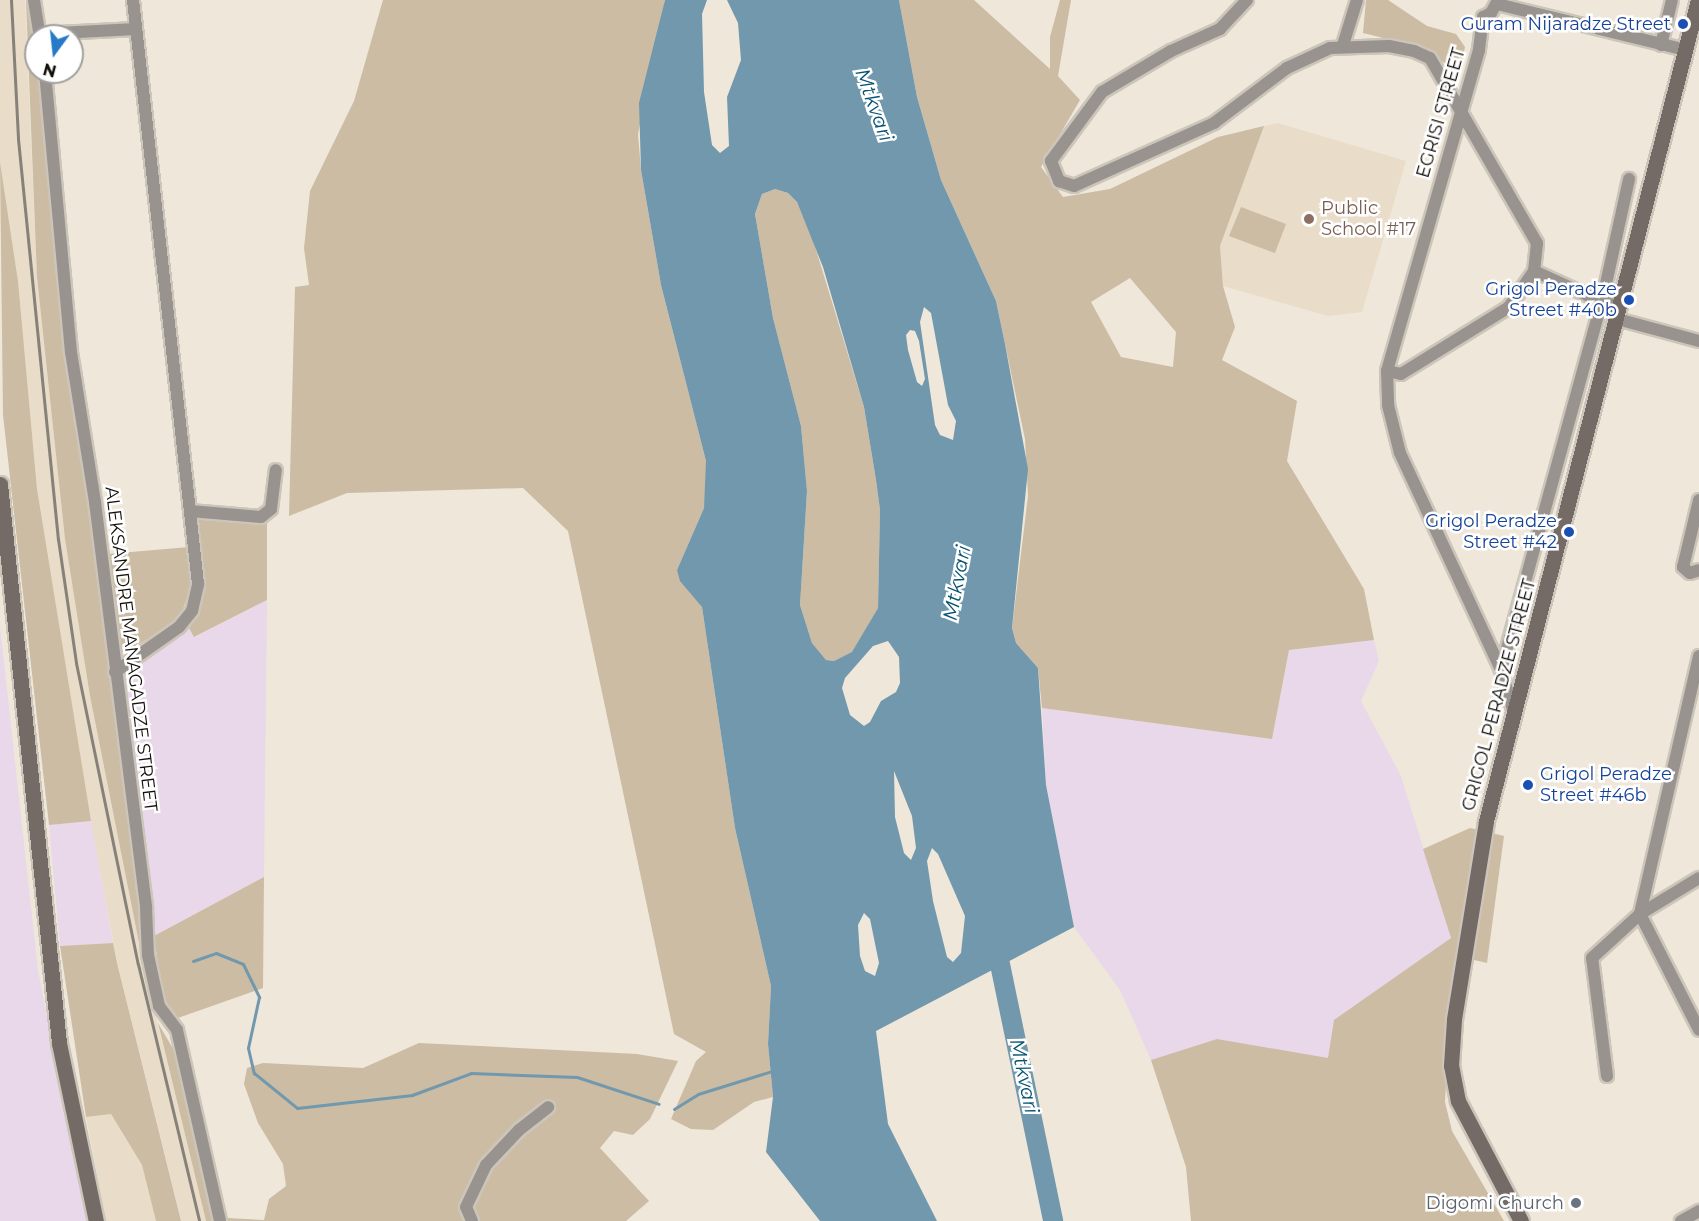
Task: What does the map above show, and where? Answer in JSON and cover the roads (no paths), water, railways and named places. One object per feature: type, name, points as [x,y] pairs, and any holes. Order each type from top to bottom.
[{"type":"street","points":[[34,0],[38,24]]},
{"type":"street","points":[[115,672],[179,627],[192,611],[198,584],[133,0]]},
{"type":"street","points":[[1247,0],[1220,29],[1171,51],[1102,92],[1051,161],[1059,181],[1074,186],[1214,123],[1296,63],[1343,45],[1389,46],[1430,58],[1536,243],[1534,271],[1509,307],[1401,374],[1387,371]]},
{"type":"street","points":[[1343,45],[1357,0]]},
{"type":"street","points":[[1661,45],[1672,0]]},
{"type":"street","name":"GRIGOL PERADZE STREET","points":[[1521,1221],[1458,1101],[1451,1066],[1454,1019],[1481,842],[1618,313],[1692,52],[1698,0]]},
{"type":"street","points":[[1497,2],[1692,52]]},
{"type":"street","name":"EGRISI STREET","points":[[1497,2],[1483,17],[1479,50],[1387,371],[1388,405],[1400,453],[1501,670],[1515,714]]},
{"type":"street","points":[[84,32],[136,29]]},
{"type":"street","name":"ALEKSANDRE MANAGADZE STREET","points":[[46,84],[70,352],[95,502],[153,985],[159,1006],[177,1030],[220,1221]]},
{"type":"street","points":[[1501,670],[1602,302],[1629,180]]},
{"type":"street","points":[[1534,271],[1602,302],[1618,313],[1699,341]]},
{"type":"street","points":[[190,511],[261,517],[271,509],[276,470]]},
{"type":"street","points":[[0,484],[59,1043],[96,1221]]},
{"type":"street","points":[[1699,500],[1683,567],[1690,573],[1699,570]]},
{"type":"street","points":[[1699,656],[1640,914],[1699,1030]]},
{"type":"street","points":[[1607,1076],[1592,958],[1640,914],[1699,878]]},
{"type":"street","points":[[472,1221],[466,1207],[486,1165],[519,1130],[548,1107]]},
{"type":"street","points":[[1681,1221],[1699,1210]]},
{"type":"water","points":[[665,0],[707,0],[702,14],[704,92],[712,145],[720,153],[729,146],[727,97],[741,60],[738,23],[727,0],[899,0],[917,97],[941,180],[996,301],[1028,469],[1012,628],[1016,643],[1038,668],[1046,785],[1074,927],[876,1031],[888,1124],[937,1221],[820,1221],[766,1152],[773,1097],[768,1044],[771,986],[735,828],[702,607],[680,581],[677,570],[704,508],[706,461],[661,285],[641,170],[639,103]],"holes":[[[775,189],[788,193],[797,202],[823,267],[864,407],[880,510],[878,608],[852,652],[834,661],[826,660],[812,643],[800,605],[807,491],[801,426],[773,318],[755,214],[762,194]],[[924,307],[931,313],[948,405],[956,421],[953,440],[940,435],[935,425],[920,322]],[[910,330],[915,331],[919,341],[925,379],[922,386],[917,382],[906,335]],[[888,641],[899,657],[900,683],[896,692],[881,701],[870,722],[864,726],[850,715],[842,688],[845,678],[873,646]],[[894,771],[912,816],[916,848],[911,860],[904,853],[895,817]],[[932,848],[938,854],[965,916],[961,953],[953,962],[947,957],[933,901],[927,861]],[[864,913],[870,919],[879,963],[875,976],[865,971],[860,956],[858,925]]]},
{"type":"waterway","name":"Mtkvari","points":[[995,940],[1053,1221]]},
{"type":"waterway","points":[[193,961],[216,953],[243,964],[259,997],[248,1048],[254,1073],[297,1108],[412,1095],[471,1073],[577,1077],[659,1104]]},
{"type":"waterway","points":[[674,1109],[698,1094],[772,1071]]},
{"type":"railway","points":[[11,0],[18,139],[58,539],[76,663],[138,964],[199,1221]]},
{"type":"place","name":"Guram Nijaradze Street","points":[[1683,24]]},
{"type":"place","name":"Public School #17","points":[[1309,219]]},
{"type":"place","name":"Grigol Peradze Street #40b","points":[[1629,300]]},
{"type":"place","name":"Grigol Peradze Street #42","points":[[1569,532]]},
{"type":"place","name":"Grigol Peradze Street #46b","points":[[1528,785]]},
{"type":"place","name":"Digomi Church","points":[[1576,1203]]}]
